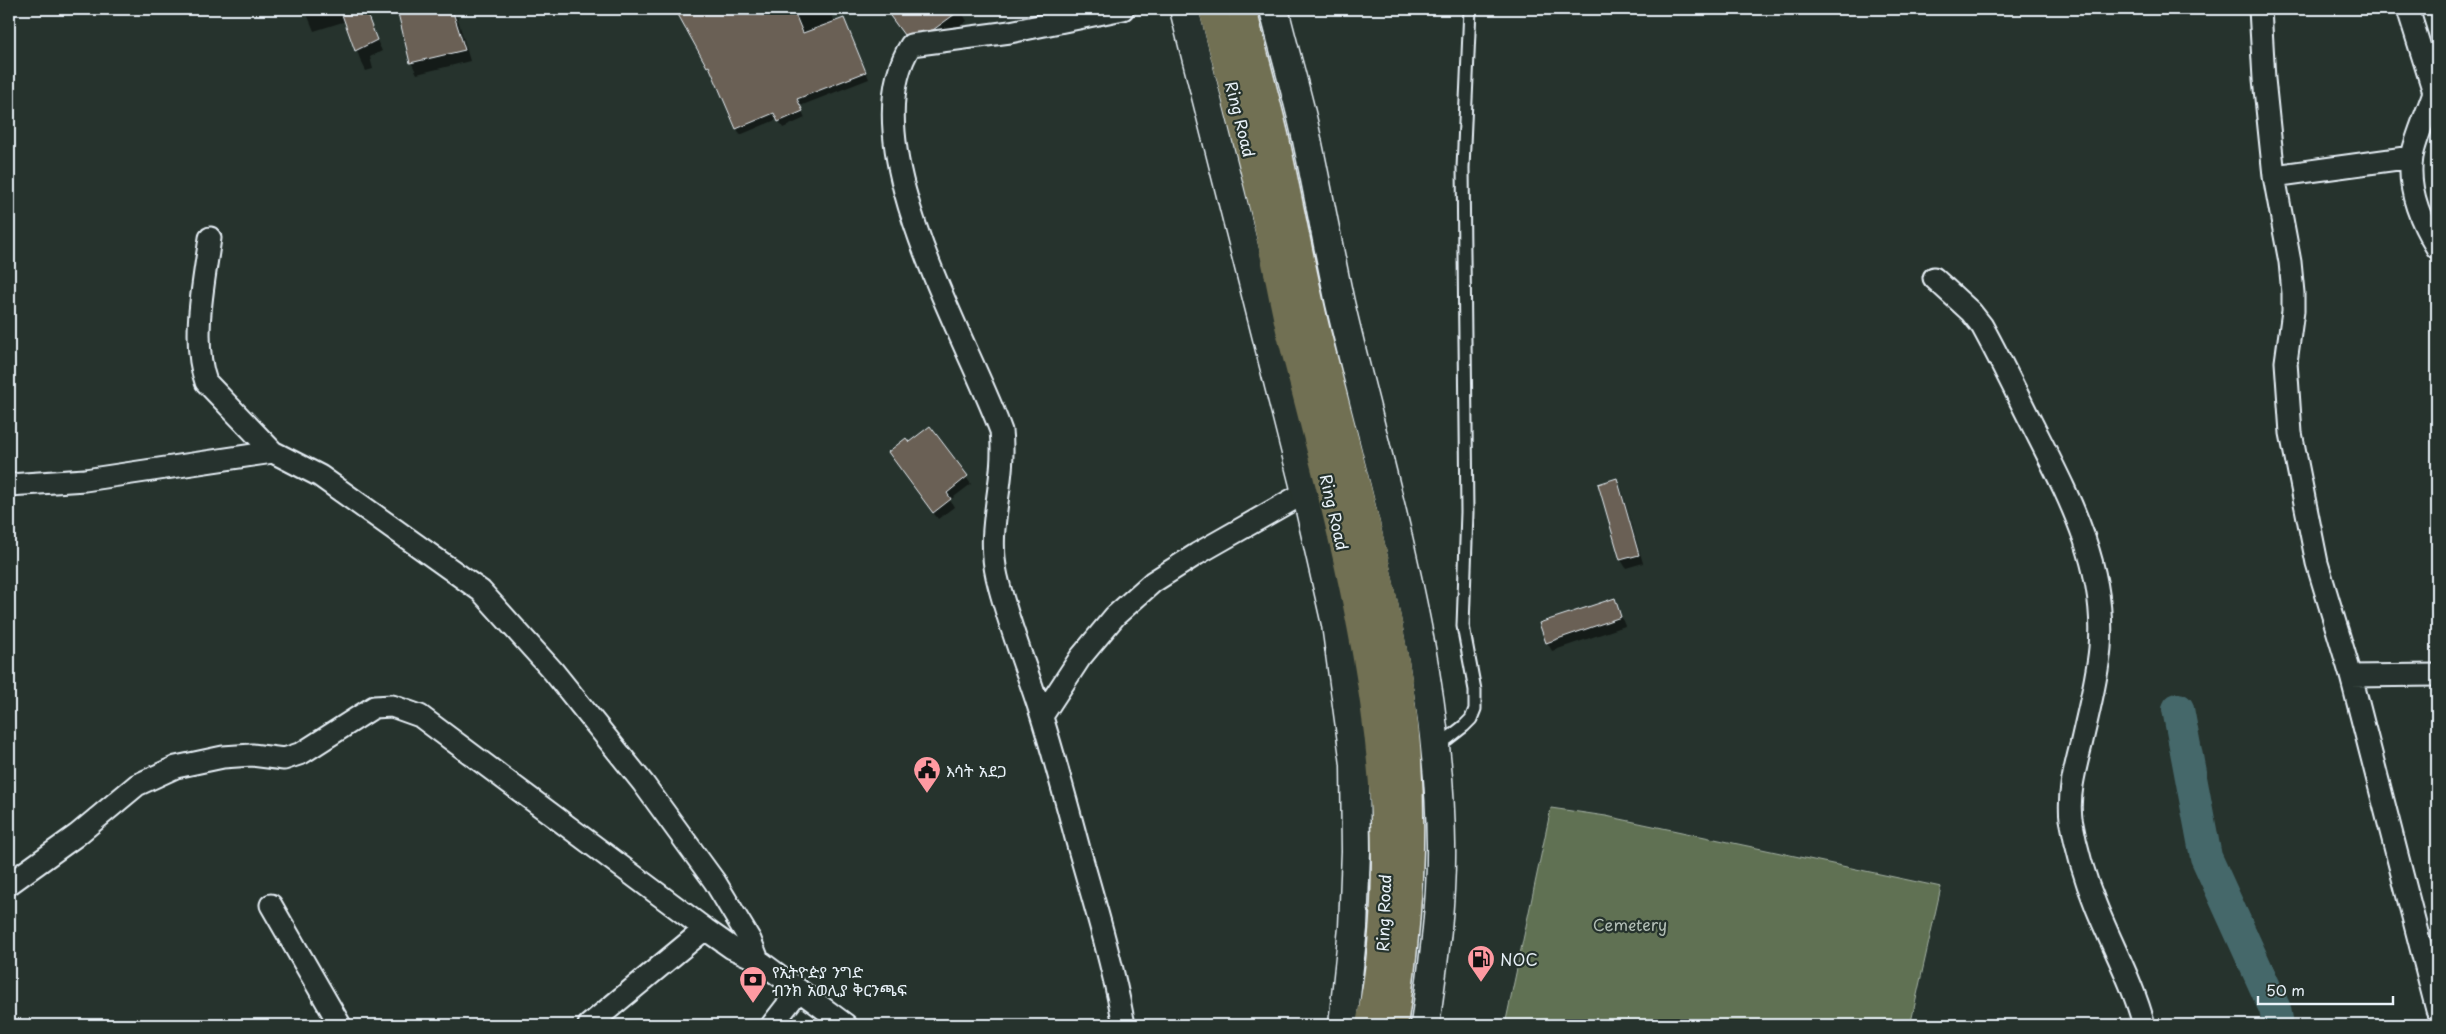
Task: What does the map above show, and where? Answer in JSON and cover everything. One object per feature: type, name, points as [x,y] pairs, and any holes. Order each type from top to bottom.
[{"type":"highway","name":"Ring Road","points":[[1213,9],[1268,224],[1289,325],[1332,499],[1370,669],[1380,751],[1386,858],[1382,956],[1370,1025]]},
{"type":"highway","name":"Ring Road","points":[[1242,9],[1274,133],[1312,313],[1372,550],[1400,694],[1407,758],[1410,860],[1401,974],[1393,1025]]},
{"type":"main road","points":[[1184,9],[1306,492],[1336,624],[1355,764],[1356,851],[1353,928],[1343,1025]]},
{"type":"main road","points":[[1274,9],[1305,132],[1340,303],[1408,575],[1421,646],[1435,748],[1441,846],[1438,907],[1425,1025]]},
{"type":"street","points":[[1123,9],[1010,32],[911,45],[903,57],[894,92],[892,120],[902,179],[932,271],[1001,431],[1004,454],[1002,476],[994,511],[993,543],[997,576],[1042,716],[1104,937],[1124,1025]]},
{"type":"street","points":[[2260,9],[2264,79],[2274,176],[2290,262],[2293,293],[2293,311],[2286,362],[2291,433],[2317,563],[2351,676],[2436,1000]]},
{"type":"street","points":[[2408,9],[2436,93],[2412,157],[2413,192],[2421,218],[2437,248]]},
{"type":"street","points":[[2274,176],[2412,157]]},
{"type":"street","points":[[210,238],[199,334],[201,367],[206,382],[273,452],[320,476],[481,591],[558,678],[644,784],[715,882],[750,940],[758,960]]},
{"type":"street","points":[[1934,278],[1971,312],[1982,326],[2054,466],[2081,524],[2097,600],[2100,647],[2074,771],[2071,794],[2071,818],[2079,855],[2096,906],[2132,988],[2144,1025]]},
{"type":"street","points":[[9,485],[85,480],[273,452]]},
{"type":"street","points":[[1042,716],[1080,658],[1115,616],[1153,582],[1197,554],[1306,492]]},
{"type":"street","points":[[2351,676],[2437,675]]},
{"type":"street","points":[[9,884],[77,835],[137,785],[176,767],[223,757],[252,755],[284,758],[293,756],[319,744],[374,707],[392,706],[420,716],[705,929],[732,948],[758,960],[846,1025]]},
{"type":"street","points":[[270,905],[340,1025]]},
{"type":"street","points":[[589,1025],[705,929]]},
{"type":"street","points":[[772,1025],[799,990]]},
{"type":"lane","points":[[1435,748],[1464,726],[1471,719],[1475,709],[1475,690],[1463,626],[1467,550],[1463,168],[1470,9]]},
{"type":"green space","name":"Cemetery","points":[[1551,808],[1606,816],[1941,887],[1911,1022],[1928,1025],[1505,1025]]},
{"type":"building","points":[[340,9],[365,9],[377,40],[355,51]]},
{"type":"building","points":[[397,9],[452,9],[465,50],[410,63]]},
{"type":"building","points":[[675,9],[793,9],[803,33],[844,18],[866,72],[797,99],[803,111],[778,122],[774,113],[736,129],[709,66],[707,67]]},
{"type":"building","points":[[885,9],[962,9],[933,30],[904,35]]},
{"type":"building","points":[[930,426],[968,476],[947,493],[951,499],[933,513],[888,452],[906,438],[909,442]]},
{"type":"building","points":[[1617,478],[1639,555],[1620,560],[1598,484]]},
{"type":"building","points":[[1615,598],[1621,617],[1546,643],[1539,623]]},
{"type":"waterway","points":[[2178,709],[2206,857],[2275,1009],[2278,1025]]},
{"type":"place","name":"እሳት አደጋ","points":[[927,794]]},
{"type":"place","name":"NOC","points":[[1481,983]]},
{"type":"place","name":"የኢትዮዽያ ንግድ ብንክ አወሊያ ቅርንጫፍ","points":[[753,1004]]}]
